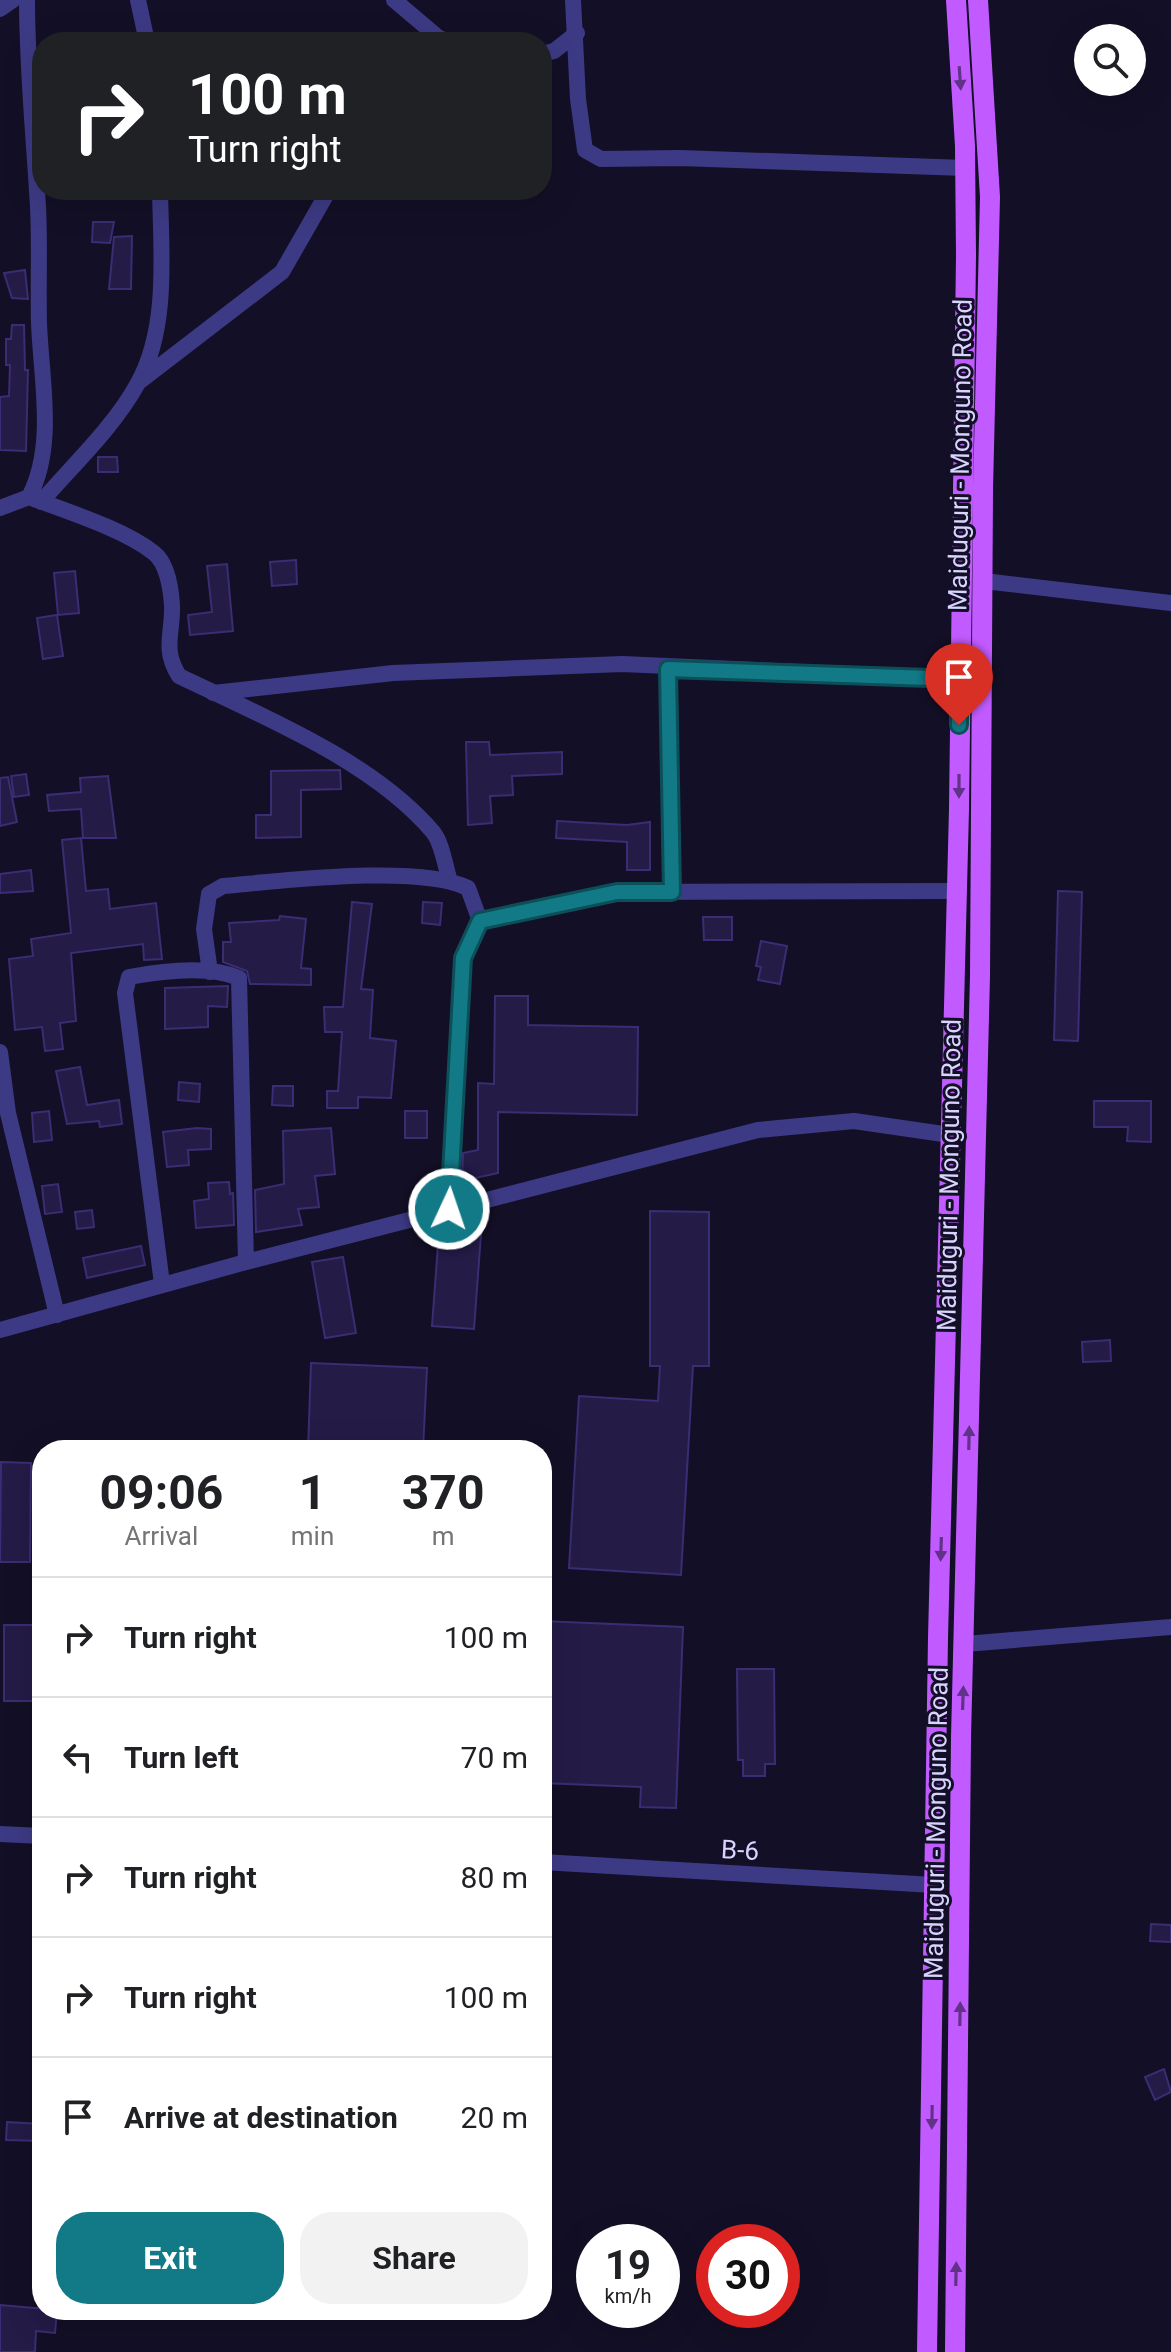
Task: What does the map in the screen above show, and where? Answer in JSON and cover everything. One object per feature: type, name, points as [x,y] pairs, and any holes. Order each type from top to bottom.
[{"type":"main road","name":"Maiduguri - Monguno Road","points":[[927,2352],[934,1885],[958,891],[965,168],[956,0]]},
{"type":"main road","name":"Maiduguri - Monguno Road","points":[[955,2352],[965,1644],[980,976],[990,197],[978,0]]},
{"type":"street","points":[[0,9],[13,0]]},
{"type":"street","points":[[27,0],[27,82],[32,139]]},
{"type":"street","points":[[138,0],[145,32]]},
{"type":"street","points":[[394,0],[431,32]]},
{"type":"street","points":[[573,0],[578,99],[585,150],[601,159],[680,158],[965,168]]},
{"type":"street","points":[[552,52],[577,33]]},
{"type":"street","points":[[35,500],[45,408],[39,325],[37,200]]},
{"type":"street","points":[[138,383],[156,333],[161,262],[160,200]]},
{"type":"street","points":[[0,508],[35,500],[98,436],[138,383],[282,272],[323,200]]},
{"type":"street","points":[[35,500],[94,522],[156,553],[165,568],[172,603],[168,659],[179,676],[316,745],[381,786],[436,834],[449,878]]},
{"type":"street","points":[[984,581],[1171,603]]},
{"type":"street","points":[[213,693],[393,673],[622,664],[668,669],[959,679]]},
{"type":"street","points":[[668,669],[672,892]]},
{"type":"street","points":[[210,972],[204,909],[209,894],[223,886],[338,877],[449,878],[468,888],[480,921],[463,958],[449,1209]]},
{"type":"street","points":[[480,921],[617,892],[958,891]]},
{"type":"street","points":[[162,1284],[125,993],[129,977],[226,972],[239,978],[242,990],[246,1262]]},
{"type":"street","points":[[0,1052],[4,1114],[57,1315]]},
{"type":"street","points":[[0,1330],[162,1284],[758,1130],[854,1121],[950,1135]]},
{"type":"street","points":[[965,1644],[1171,1627]]},
{"type":"street","points":[[0,1834],[32,1836]]},
{"type":"street","name":"B-6","points":[[552,1863],[934,1885]]},
{"type":"building","points":[[93,222],[114,222],[110,243],[92,242]]},
{"type":"building","points":[[132,236],[131,289],[109,289],[114,237]]},
{"type":"building","points":[[25,270],[28,299],[12,298],[4,273]]},
{"type":"building","points":[[12,325],[24,325],[25,370],[28,370],[26,451],[0,450],[0,397],[9,396],[10,365],[6,365],[6,339],[11,339]]},
{"type":"building","points":[[98,457],[117,457],[118,472],[98,472]]},
{"type":"building","points":[[296,560],[297,584],[272,586],[270,562]]},
{"type":"building","points":[[227,564],[233,631],[190,635],[188,615],[212,612],[207,566]]},
{"type":"building","points":[[75,571],[79,613],[58,615],[54,573]]},
{"type":"building","points":[[57,615],[63,656],[43,659],[37,618]]},
{"type":"building","points":[[466,742],[489,742],[490,755],[562,752],[562,774],[512,776],[513,795],[490,796],[492,823],[468,825]]},
{"type":"building","points":[[340,770],[341,789],[301,790],[301,837],[256,838],[256,815],[271,815],[271,771]]},
{"type":"building","points":[[26,774],[29,795],[14,797],[11,776]]},
{"type":"building","points":[[108,776],[116,838],[83,838],[81,809],[49,811],[47,795],[81,792],[80,778]]},
{"type":"building","points":[[8,777],[17,822],[0,826],[0,778]]},
{"type":"building","points":[[557,821],[627,825],[650,822],[650,870],[627,870],[627,842],[556,838]]},
{"type":"building","points":[[81,838],[86,891],[108,889],[110,909],[156,903],[162,959],[144,960],[143,944],[71,953],[76,1021],[60,1023],[63,1049],[45,1051],[42,1027],[15,1030],[9,959],[33,956],[31,939],[71,933],[62,840]]},
{"type":"building","points":[[31,870],[33,891],[0,893],[0,874]]},
{"type":"building","points":[[1058,891],[1082,892],[1078,1041],[1054,1040]]},
{"type":"building","points":[[352,902],[372,904],[361,989],[373,990],[370,1038],[396,1041],[391,1098],[358,1097],[358,1108],[327,1108],[327,1091],[338,1091],[342,1032],[325,1032],[324,1007],[343,1007]]},
{"type":"building","points":[[423,902],[442,903],[440,925],[422,923]]},
{"type":"building","points":[[280,916],[306,919],[301,968],[311,969],[311,985],[250,984],[247,971],[223,962],[223,942],[231,942],[229,923],[279,920]]},
{"type":"building","points":[[703,917],[732,917],[732,940],[704,940]]},
{"type":"building","points":[[761,941],[787,946],[780,984],[758,980],[761,967],[756,966]]},
{"type":"building","points":[[228,986],[227,1007],[208,1006],[208,1027],[165,1029],[165,988]]},
{"type":"building","points":[[495,996],[528,996],[528,1025],[638,1027],[637,1115],[498,1112],[498,1173],[462,1181],[463,1153],[478,1150],[478,1083],[494,1084]]},
{"type":"building","points":[[80,1067],[87,1105],[119,1100],[122,1124],[100,1127],[99,1121],[67,1124],[56,1071]]},
{"type":"building","points":[[179,1082],[200,1084],[199,1102],[178,1100]]},
{"type":"building","points":[[273,1086],[293,1086],[293,1106],[272,1105]]},
{"type":"building","points":[[1094,1101],[1151,1101],[1151,1142],[1127,1141],[1128,1127],[1094,1127]]},
{"type":"building","points":[[49,1111],[52,1140],[34,1142],[32,1113]]},
{"type":"building","points":[[405,1111],[427,1111],[427,1138],[405,1138]]},
{"type":"building","points":[[331,1128],[335,1174],[315,1176],[319,1207],[298,1209],[302,1225],[256,1232],[255,1190],[284,1184],[283,1131]]},
{"type":"building","points":[[211,1129],[211,1149],[188,1150],[189,1165],[167,1167],[163,1132]]},
{"type":"building","points":[[229,1182],[230,1194],[233,1193],[234,1225],[196,1228],[194,1201],[209,1199],[208,1183]]},
{"type":"building","points":[[58,1184],[62,1212],[45,1214],[42,1186]]},
{"type":"building","points":[[92,1210],[94,1227],[77,1229],[75,1212]]},
{"type":"building","points":[[650,1211],[709,1212],[709,1366],[693,1366],[681,1575],[569,1568],[579,1396],[658,1401],[660,1366],[650,1366]]},
{"type":"building","points":[[439,1231],[481,1234],[474,1329],[432,1326]]},
{"type":"building","points":[[141,1246],[145,1265],[87,1278],[83,1258]]},
{"type":"building","points":[[343,1257],[356,1333],[325,1338],[312,1262]]},
{"type":"building","points":[[1110,1340],[1111,1361],[1083,1362],[1082,1342]]},
{"type":"building","points":[[311,1363],[427,1368],[423,1440],[308,1440]]},
{"type":"building","points":[[1,1462],[31,1463],[30,1562],[0,1562]]},
{"type":"building","points":[[552,1621],[683,1627],[676,1808],[640,1807],[641,1787],[552,1783]]},
{"type":"building","points":[[4,1625],[32,1625],[32,1701],[4,1701]]},
{"type":"building","points":[[737,1669],[774,1669],[775,1764],[765,1764],[765,1776],[743,1776],[743,1760],[738,1760]]},
{"type":"building","points":[[1151,1924],[1171,1925],[1171,1942],[1150,1941]]},
{"type":"building","points":[[1164,2069],[1171,2092],[1155,2100],[1145,2077]]},
{"type":"building","points":[[7,2122],[32,2123],[32,2141],[6,2140]]},
{"type":"building","points":[[0,2305],[32,2308],[32,2320],[56,2320],[55,2333],[36,2331],[35,2352],[0,2352]]},
{"type":"route","points":[[449,1209],[463,958],[480,921],[523,909],[617,892],[672,892],[668,669],[959,679],[959,725]]}]
